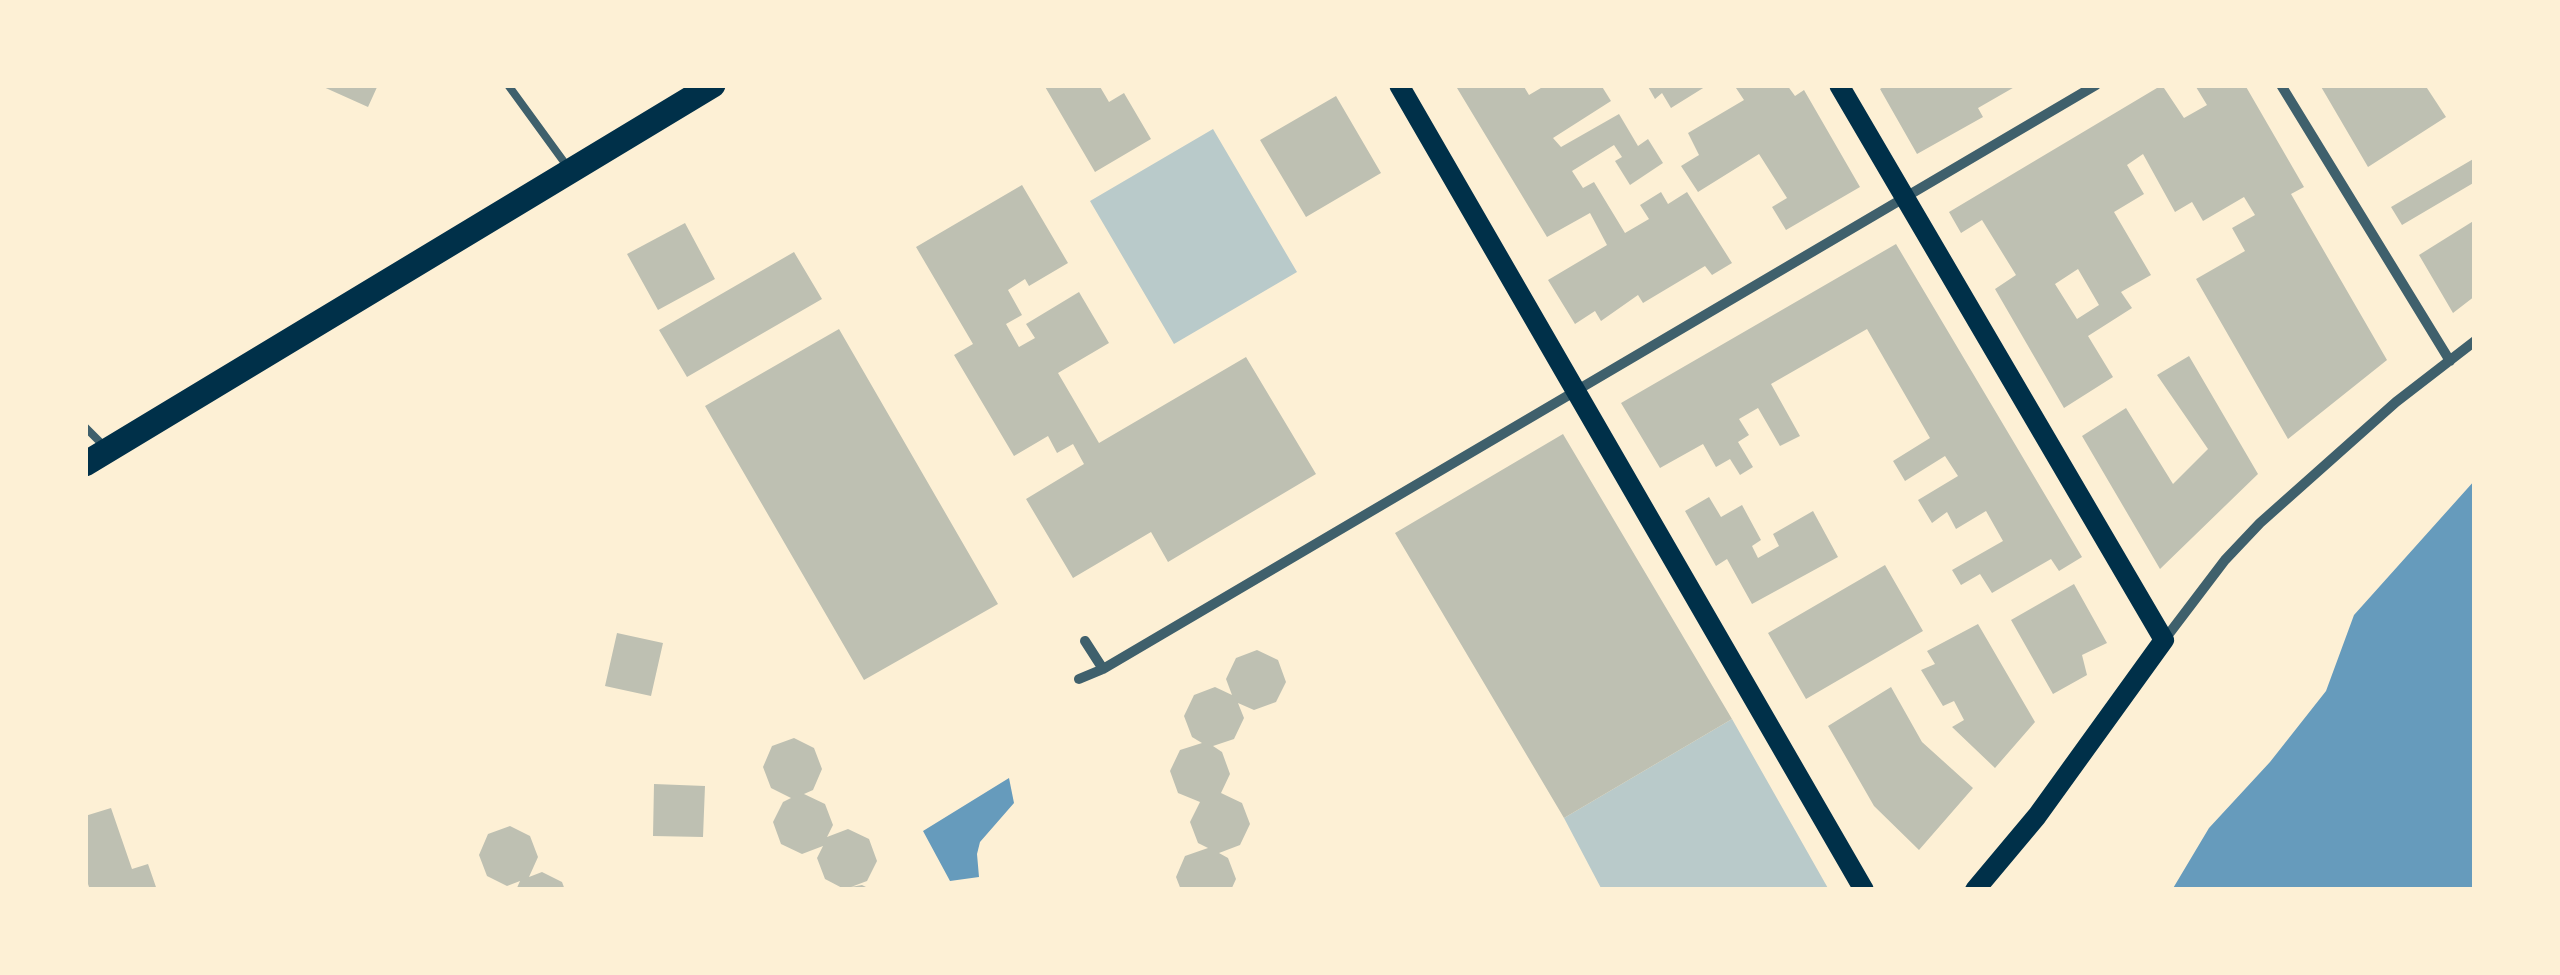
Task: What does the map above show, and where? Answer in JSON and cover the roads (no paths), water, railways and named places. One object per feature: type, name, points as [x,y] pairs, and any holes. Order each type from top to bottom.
[{"type":"main road","points":[[85,464],[713,85]]},
{"type":"main road","points":[[1399,85],[1864,890]]},
{"type":"main road","points":[[1839,85],[2164,640],[2037,816],[1976,890]]},
{"type":"street","points":[[1079,679],[1103,669],[2096,85]]},
{"type":"street","points":[[2282,85],[2450,362]]},
{"type":"street","points":[[2164,640],[2225,560],[2260,523],[2396,402],[2475,341]]},
{"type":"street","points":[[1086,641],[1103,669]]},
{"type":"lane","points":[[508,85],[570,171]]},
{"type":"lane","points":[[85,427],[108,450]]},
{"type":"water","points":[[2475,480],[2475,890],[2172,890],[2209,828],[2270,762],[2326,691],[2354,615]]},
{"type":"water","points":[[1009,778],[1014,803],[980,842],[979,877],[950,881],[923,831]]}]
